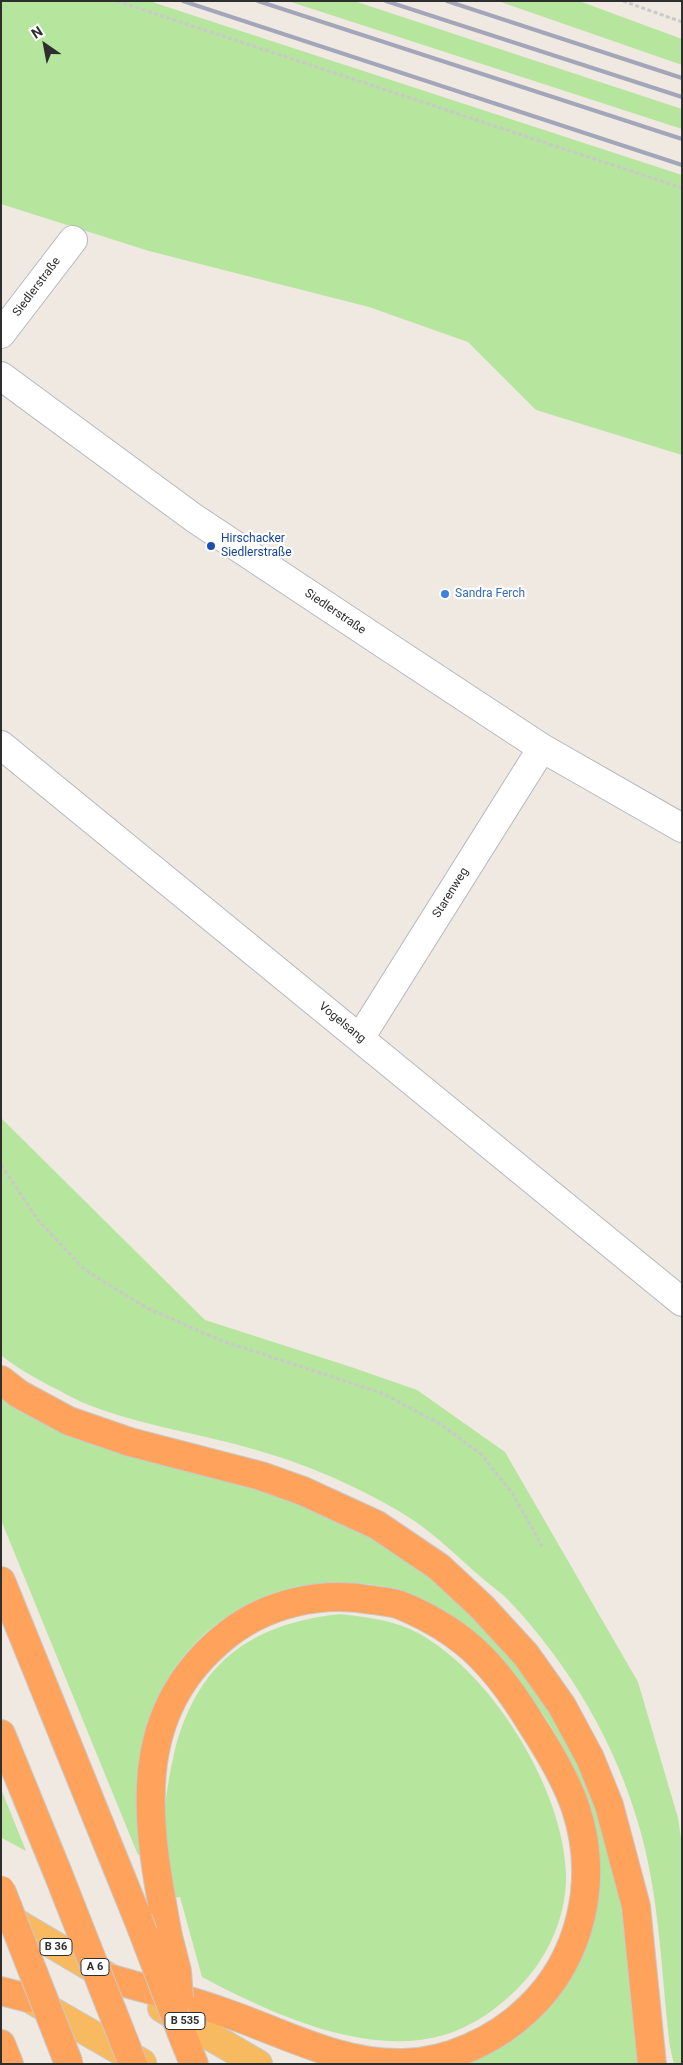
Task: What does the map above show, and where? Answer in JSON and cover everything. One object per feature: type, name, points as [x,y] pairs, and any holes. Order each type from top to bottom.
[{"type":"highway","points":[[1,1380],[19,1394],[69,1421],[130,1442],[261,1476],[303,1491],[377,1525],[439,1567],[482,1607],[526,1654],[562,1706],[590,1758],[609,1805],[636,1906],[652,2064]]},
{"type":"highway","points":[[1,1581],[138,1919],[194,2064]]},
{"type":"highway","points":[[112,1979],[224,2012],[310,2046],[374,2062],[405,2063],[455,2053],[489,2038],[519,2018],[543,1996],[561,1969],[577,1936],[586,1896],[586,1852],[576,1808],[554,1759],[520,1706],[480,1656],[445,1628],[398,1604],[353,1596],[311,1598],[272,1608],[239,1626],[212,1646],[195,1665],[170,1702],[158,1734],[152,1767],[150,1806],[153,1855],[168,1936],[177,1971],[182,2034]]},
{"type":"highway","name":"A 6","points":[[1,1734],[133,2064]]},
{"type":"highway","points":[[1,1890],[69,2064]]},
{"type":"highway","name":"B 36","points":[[1,1914],[112,1979]]},
{"type":"highway","name":"B 535","points":[[112,1979],[258,2064]]},
{"type":"highway","points":[[1,1982],[144,2064]]},
{"type":"highway","points":[[1,1991],[28,1998]]},
{"type":"highway","points":[[1,2044],[9,2064]]},
{"type":"street","name":"Siedlerstraße","points":[[1,334],[73,240]]},
{"type":"street","name":"Siedlerstraße","points":[[1,376],[194,518],[542,748],[682,828]]},
{"type":"street","name":"Vogelsang","points":[[1,744],[682,1302]]},
{"type":"street","name":"Starenweg","points":[[360,1038],[542,748]]},
{"type":"path","points":[[117,1],[682,188]]},
{"type":"path","points":[[623,1],[682,22]]},
{"type":"path","points":[[1,1165],[38,1220],[84,1270],[147,1308],[222,1341],[382,1393],[440,1424],[481,1454],[513,1494],[542,1546]]},
{"type":"green space","points":[[1,1],[149,1],[682,175],[682,455],[536,410],[468,342],[369,307],[149,251],[1,204]]},
{"type":"green space","points":[[288,1],[354,1],[682,109],[682,129]]},
{"type":"green space","points":[[498,1],[579,1],[682,39],[682,65]]},
{"type":"green space","points":[[1,1118],[205,1320],[417,1390],[505,1452],[638,1682],[678,1818],[682,1845],[682,2064],[674,2064],[670,2047],[656,1908],[646,1853],[629,1795],[604,1735],[571,1678],[532,1626],[507,1599],[413,1520],[378,1499],[321,1472],[263,1452],[153,1425],[89,1405],[37,1379],[1,1355]]},
{"type":"green space","points":[[1,1397],[262,1484],[374,1537],[424,1571],[473,1613],[527,1676],[555,1719],[580,1764],[599,1810],[619,1891],[642,2064],[465,2064],[525,2029],[546,2010],[554,1999],[594,1875],[597,1863],[597,1850],[592,1820],[583,1790],[571,1762],[535,1702],[506,1666],[473,1634],[456,1619],[418,1597],[382,1586],[356,1583],[319,1584],[293,1588],[268,1595],[245,1606],[223,1619],[203,1635],[170,1675],[153,1712],[144,1754],[141,1780],[138,1816],[141,1854],[138,1855],[1,1520]]},
{"type":"green space","points":[[340,1614],[380,1620],[418,1633],[446,1651],[472,1676],[497,1705],[519,1737],[538,1771],[552,1807],[562,1841],[566,1889],[560,1919],[548,1948],[531,1974],[504,2001],[476,2021],[444,2035],[414,2041],[383,2041],[351,2036],[319,2028],[288,2017],[229,1991],[202,1977],[180,1897],[173,1898],[165,1841],[165,1805],[174,1754],[184,1723],[196,1696],[212,1673],[231,1654],[253,1639],[279,1627],[308,1619]]},
{"type":"green space","points":[[1,1789],[26,1851],[2,1838]]},
{"type":"railway","points":[[183,1],[682,165]]},
{"type":"railway","points":[[258,1],[682,139]]},
{"type":"railway","points":[[386,1],[682,97]]},
{"type":"railway","points":[[447,1],[682,78]]},
{"type":"place","name":"Hirschacker Siedlerstraße","points":[[211,546]]},
{"type":"place","name":"Sandra Ferch","points":[[445,594]]}]
